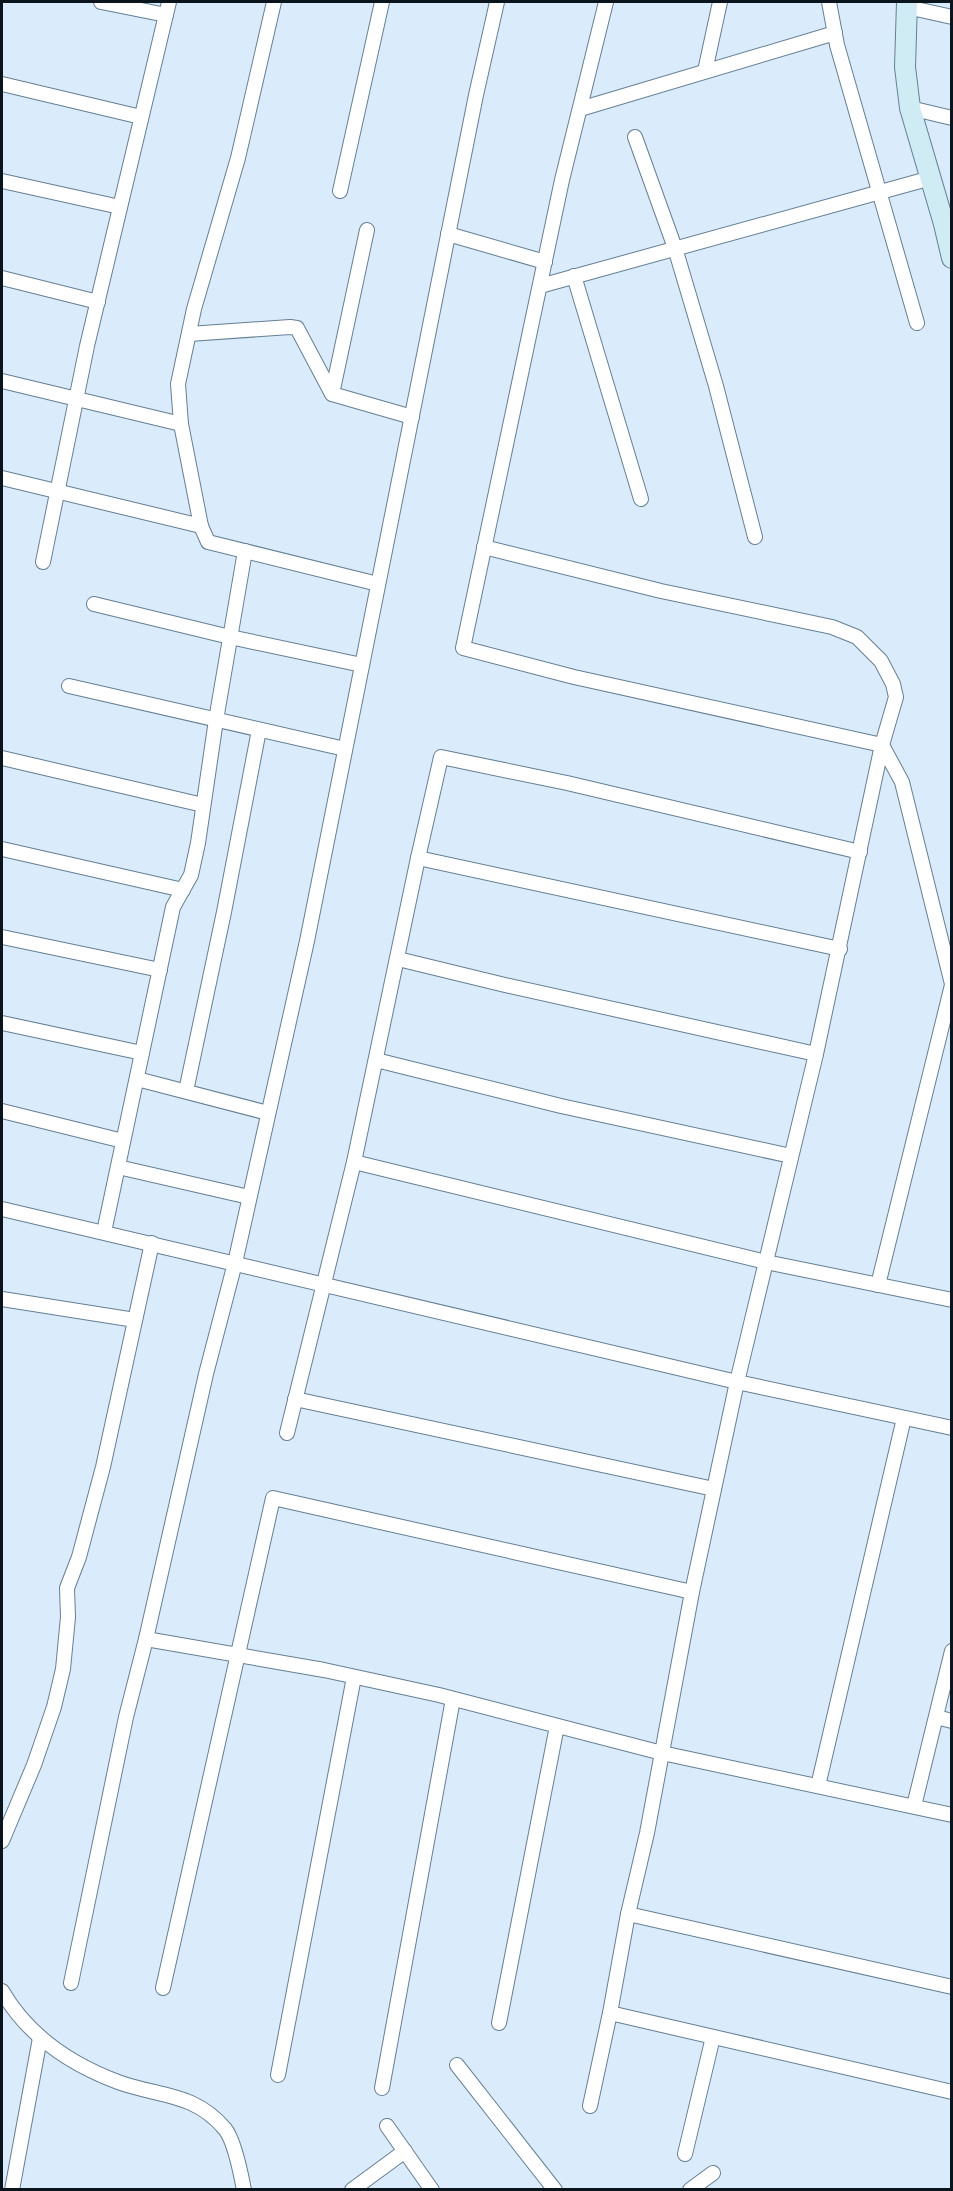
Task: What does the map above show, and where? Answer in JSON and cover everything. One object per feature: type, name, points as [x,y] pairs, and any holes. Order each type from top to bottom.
[{"type":"street","points":[[43,562],[76,399],[167,8],[101,2]]},
{"type":"street","points":[[274,2],[238,158],[189,334],[178,384],[181,424],[201,526],[208,542],[378,584]]},
{"type":"street","points":[[340,191],[382,2]]},
{"type":"street","points":[[71,1983],[126,1717],[206,1374],[235,1263],[306,941],[497,2]]},
{"type":"street","points":[[606,2],[544,262],[463,648],[574,677],[882,745],[902,782],[951,985],[878,1285]]},
{"type":"street","points":[[705,71],[720,2]]},
{"type":"street","points":[[829,2],[835,33],[918,322]]},
{"type":"street","points":[[951,17],[907,4],[904,67],[910,108],[930,178],[948,225],[951,258]]},
{"type":"street","points":[[580,109],[835,33]]},
{"type":"street","points":[[2,84],[141,117]]},
{"type":"street","points":[[910,108],[951,118]]},
{"type":"street","points":[[635,137],[675,248],[716,386],[755,537]]},
{"type":"street","points":[[540,286],[930,178]]},
{"type":"street","points":[[2,181],[120,207]]},
{"type":"street","points":[[332,394],[367,230]]},
{"type":"street","points":[[448,234],[544,262]]},
{"type":"street","points":[[574,276],[641,499]]},
{"type":"street","points":[[2,279],[98,302]]},
{"type":"street","points":[[189,334],[297,328],[332,394],[412,417]]},
{"type":"street","points":[[2,381],[181,424]]},
{"type":"street","points":[[2,478],[201,526]]},
{"type":"street","points":[[484,547],[661,591],[832,627],[857,637],[881,661],[893,684],[896,697],[882,745],[816,1054],[737,1382],[692,1592],[647,1833],[628,1914],[590,2106]]},
{"type":"street","points":[[104,1233],[173,907],[191,874],[198,843],[245,551]]},
{"type":"street","points":[[94,604],[230,637],[362,664]]},
{"type":"street","points":[[69,686],[345,749]]},
{"type":"street","points":[[186,1091],[258,730]]},
{"type":"street","points":[[287,1433],[354,1162],[441,757],[567,783],[860,852]]},
{"type":"street","points":[[2,758],[203,805]]},
{"type":"street","points":[[2,849],[183,890]]},
{"type":"street","points":[[418,858],[840,950]]},
{"type":"street","points":[[2,937],[160,970]]},
{"type":"street","points":[[398,959],[816,1054]]},
{"type":"street","points":[[2,1023],[142,1053]]},
{"type":"street","points":[[376,1060],[561,1106],[791,1156]]},
{"type":"street","points":[[137,1079],[268,1113]]},
{"type":"street","points":[[2,1111],[123,1141]]},
{"type":"street","points":[[354,1162],[766,1262],[951,1300]]},
{"type":"street","points":[[118,1167],[249,1197]]},
{"type":"street","points":[[2,1209],[737,1382],[951,1428]]},
{"type":"street","points":[[2,1841],[34,1765],[54,1707],[63,1669],[68,1617],[67,1588],[79,1557],[103,1467],[152,1243]]},
{"type":"street","points":[[2,1299],[135,1320]]},
{"type":"street","points":[[295,1399],[714,1489]]},
{"type":"street","points":[[818,1786],[904,1418]]},
{"type":"street","points":[[163,1988],[273,1498],[692,1592]]},
{"type":"street","points":[[146,1639],[354,1677],[453,1699],[662,1753],[951,1815]]},
{"type":"street","points":[[914,1806],[951,1651]]},
{"type":"street","points":[[278,2075],[354,1677]]},
{"type":"street","points":[[382,2088],[453,1699]]},
{"type":"street","points":[[936,1718],[951,1721]]},
{"type":"street","points":[[499,2023],[557,1726]]},
{"type":"street","points":[[628,1914],[951,1987]]},
{"type":"street","points":[[2,1991],[23,2022],[57,2051],[119,2082],[163,2092],[200,2105],[226,2130],[239,2166],[244,2190]]},
{"type":"street","points":[[610,2013],[951,2092]]},
{"type":"street","points":[[685,2154],[713,2037]]},
{"type":"street","points":[[12,2190],[40,2038]]},
{"type":"street","points":[[457,2065],[555,2190]]},
{"type":"street","points":[[387,2126],[432,2190]]},
{"type":"street","points":[[352,2190],[405,2151]]},
{"type":"street","points":[[690,2190],[713,2173]]}]
